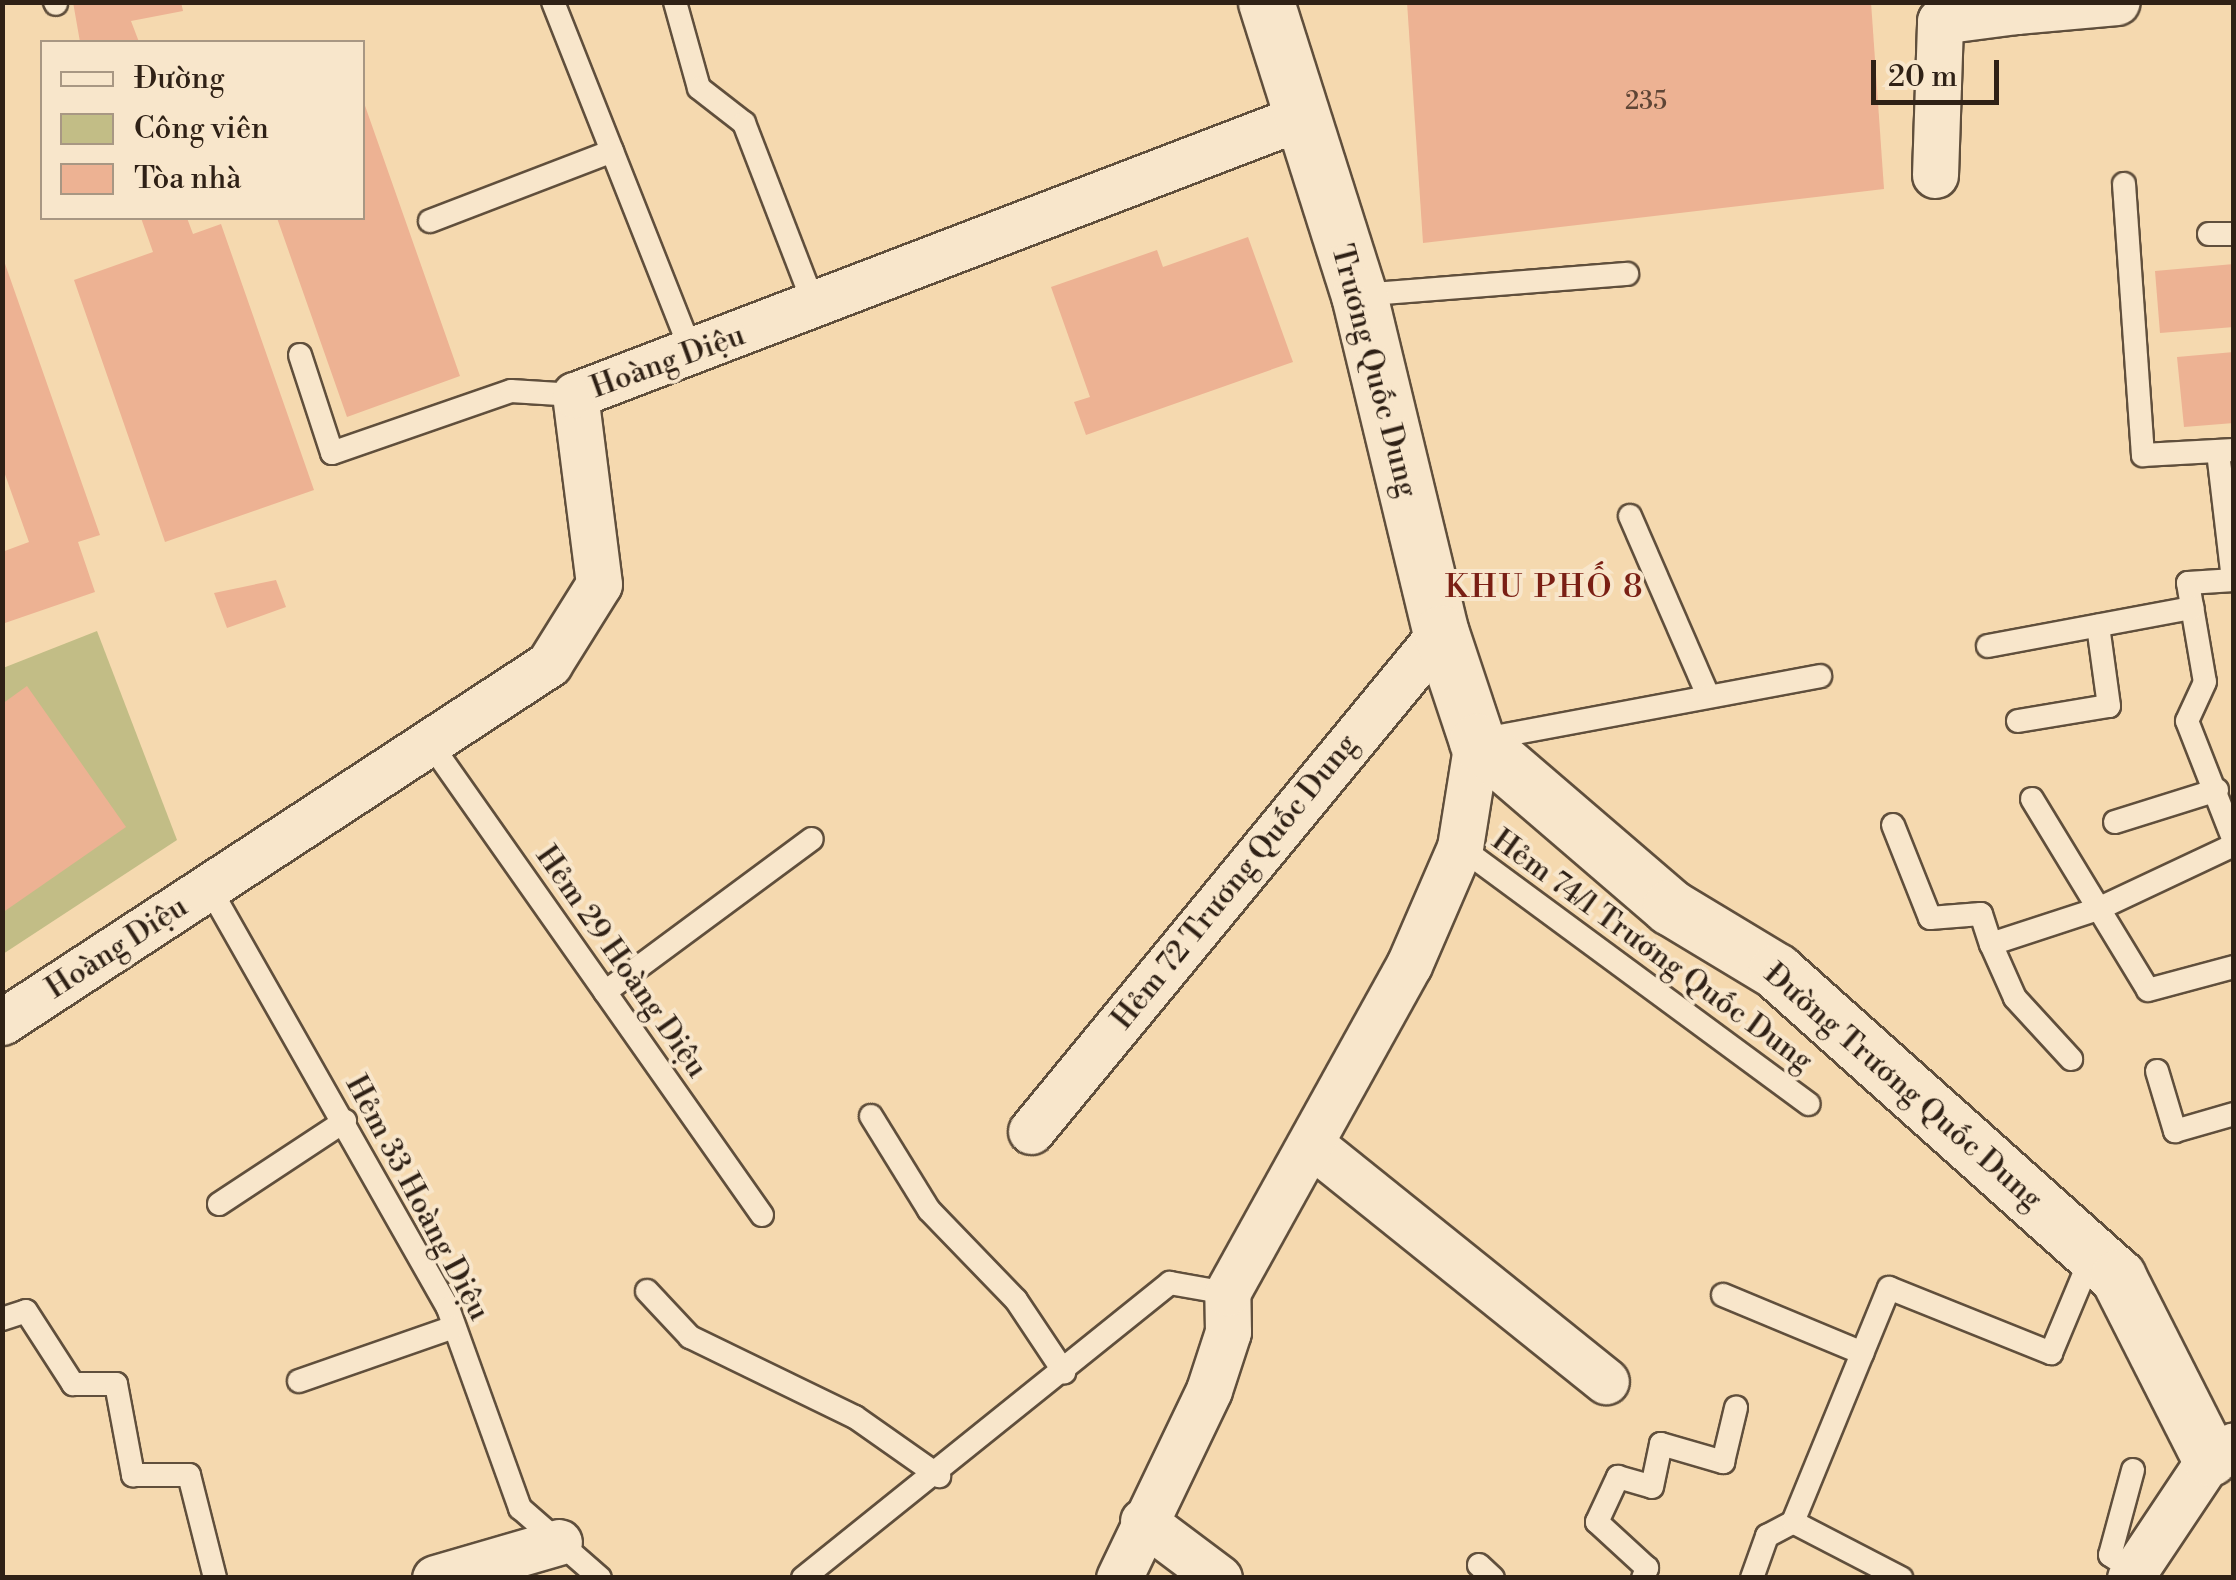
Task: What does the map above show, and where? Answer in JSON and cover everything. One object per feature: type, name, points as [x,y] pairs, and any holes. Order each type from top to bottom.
[{"type":"street","name":"Trương Quốc Dung","points":[[1266,2],[1298,118],[1359,295],[1441,633],[1476,741]]},
{"type":"street","points":[[1936,174],[1940,21],[2017,7],[2117,2]]},
{"type":"street","name":"Hoàng Diệu","points":[[2,1022],[549,664],[599,584],[575,394],[693,354],[1298,118]]},
{"type":"street","name":"Hẻm 72 Trương Quốc Dung","points":[[1031,1131],[1441,633]]},
{"type":"street","points":[[1119,1578],[1209,1390],[1228,1332],[1227,1293],[1312,1145],[1460,848],[1476,741]]},
{"type":"street","name":"Đường Trương Quốc Dung","points":[[1476,741],[1670,907],[1776,970],[2118,1277],[2222,1452]]},
{"type":"street","points":[[1312,1145],[1606,1381]]},
{"type":"street","points":[[2133,1574],[2222,1452]]},
{"type":"street","points":[[1143,1521],[1219,1578]]},
{"type":"street","points":[[435,1578],[559,1542]]},
{"type":"lane","points":[[554,2],[693,354]]},
{"type":"lane","points":[[675,2],[699,88],[744,123],[815,307]]},
{"type":"lane","points":[[430,221],[612,151]]},
{"type":"lane","points":[[1992,944],[2098,909],[2234,843],[2218,790],[2187,721],[2205,682],[2188,583],[2233,580],[2226,451],[2142,455],[2124,184]]},
{"type":"lane","points":[[2209,234],[2234,234]]},
{"type":"lane","points":[[1359,295],[1627,274]]},
{"type":"lane","points":[[300,355],[332,453],[511,391],[575,394]]},
{"type":"lane","points":[[1630,516],[1708,695]]},
{"type":"lane","points":[[1988,646],[2192,608]]},
{"type":"lane","points":[[2018,721],[2108,706],[2098,626]]},
{"type":"lane","points":[[1476,741],[1820,676]]},
{"type":"lane","name":"Hẻm 29 Hoàng Diệu","points":[[430,743],[762,1215]]},
{"type":"lane","points":[[2115,822],[2218,790]]},
{"type":"lane","points":[[2032,798],[2148,990],[2234,967]]},
{"type":"lane","points":[[1893,825],[1930,918],[1981,914],[2015,998],[2071,1059]]},
{"type":"lane","points":[[604,992],[812,839]]},
{"type":"lane","name":"Hẻm 74/1 Trương Quốc Dung","points":[[1460,848],[1809,1104]]},
{"type":"lane","name":"Hẻm 33 Hoàng Diệu","points":[[210,888],[346,1121],[454,1327],[520,1508],[600,1578]]},
{"type":"lane","points":[[2157,1071],[2175,1131],[2234,1114]]},
{"type":"lane","points":[[871,1116],[928,1210],[995,1275],[1064,1372]]},
{"type":"lane","points":[[220,1204],[346,1121]]},
{"type":"lane","points":[[1752,1578],[1767,1536],[1793,1522],[1888,1288],[2051,1352],[2092,1254]]},
{"type":"lane","points":[[803,1578],[939,1476],[1170,1283],[1227,1293]]},
{"type":"lane","points":[[647,1290],[722,1357],[855,1417],[939,1476]]},
{"type":"lane","points":[[1723,1295],[1862,1353]]},
{"type":"lane","points":[[2,1319],[26,1311],[73,1384],[116,1384],[133,1475],[189,1475],[215,1578]]},
{"type":"lane","points":[[298,1381],[454,1327]]},
{"type":"lane","points":[[1643,1578],[1647,1568],[1597,1522],[1618,1477],[1652,1487],[1660,1444],[1723,1462],[1736,1408]]},
{"type":"lane","points":[[2133,1470],[2110,1555],[2133,1574]]},
{"type":"lane","points":[[1793,1522],[1871,1571],[1901,1578]]},
{"type":"green space","points":[[97,631],[177,840],[3,954],[3,668]]},
{"type":"building","points":[[73,2],[181,2],[183,11],[131,21],[138,40],[80,40]]},
{"type":"building","points":[[1407,2],[1871,2],[1884,189],[1423,243]]},
{"type":"building","points":[[365,106],[460,376],[347,417],[278,220],[365,220]]},
{"type":"building","points":[[142,220],[188,220],[193,234],[221,224],[314,490],[165,542],[74,280],[153,252]]},
{"type":"building","points":[[1248,237],[1293,362],[1086,435],[1074,402],[1090,397],[1051,287],[1157,250],[1163,267]]},
{"type":"building","points":[[3,258],[100,535],[78,542],[95,592],[2,624],[2,552],[29,542],[2,466]]},
{"type":"building","points":[[2234,264],[2234,327],[2160,333],[2155,271]]},
{"type":"building","points":[[2234,352],[2234,423],[2184,427],[2177,357]]},
{"type":"building","points":[[276,580],[286,607],[227,628],[214,593]]},
{"type":"building","points":[[27,686],[126,827],[2,913],[2,704]]},
{"type":"district","name":"KHU PHỐ 8","points":[[1545,587]]}]
